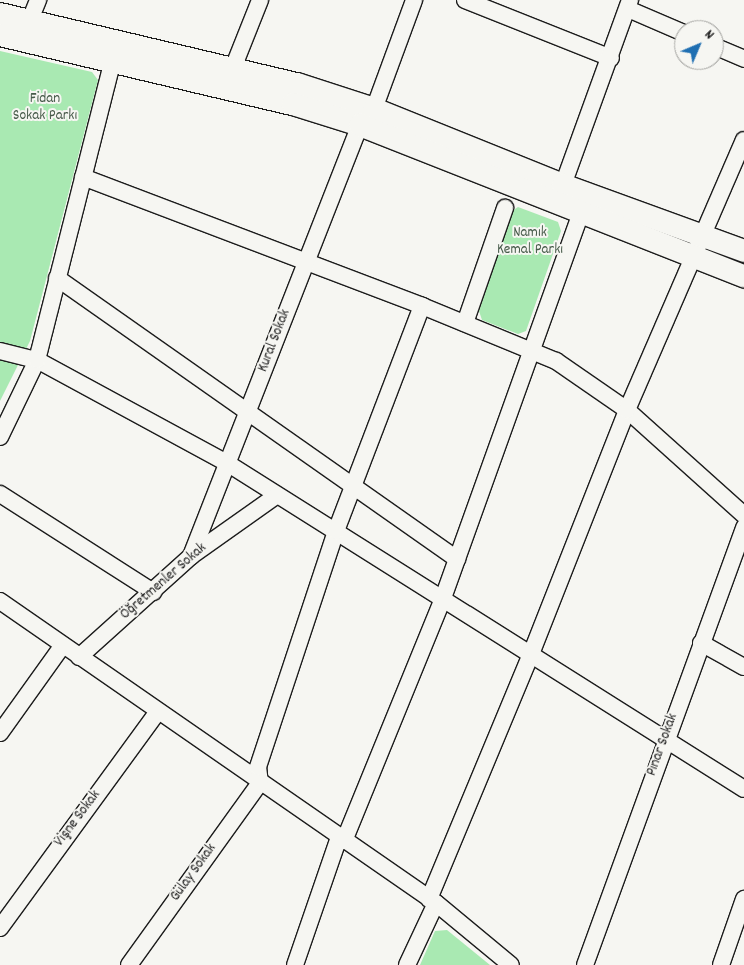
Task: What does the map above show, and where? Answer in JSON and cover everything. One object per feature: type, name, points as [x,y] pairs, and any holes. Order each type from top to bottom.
[{"type":"main road","points":[[0,14],[34,10],[233,68],[297,84],[581,213],[744,276]]},
{"type":"main road","points":[[0,34],[293,104],[367,117],[704,234],[744,251]]},
{"type":"street","points":[[233,68],[260,0]]},
{"type":"street","name":"Kural Sokak","points":[[191,556],[305,263],[414,0]]},
{"type":"street","points":[[465,0],[611,58]]},
{"type":"street","points":[[563,185],[611,58],[629,4],[674,28]]},
{"type":"street","points":[[724,51],[744,60]]},
{"type":"street","points":[[0,437],[37,360],[113,60]]},
{"type":"street","points":[[407,965],[627,410],[744,140]]},
{"type":"street","points":[[83,178],[422,306],[556,361],[627,410],[744,515]]},
{"type":"street","points":[[465,323],[506,208]]},
{"type":"street","points":[[295,965],[341,839],[443,598],[581,213]]},
{"type":"street","points":[[57,278],[457,559]]},
{"type":"street","points":[[260,782],[258,767],[336,531],[422,306]]},
{"type":"street","points":[[0,352],[37,360],[227,463],[744,789]]},
{"type":"street","points":[[0,494],[153,592]]},
{"type":"street","name":"Öğretmenler Sokak","points":[[80,657],[191,556],[277,495]]},
{"type":"street","name":"Pınar Sokak","points":[[585,965],[665,739],[701,643],[740,549],[744,527]]},
{"type":"street","points":[[0,601],[432,901],[511,965]]},
{"type":"street","points":[[701,643],[744,668]]},
{"type":"street","points":[[0,733],[63,645]]},
{"type":"street","name":"Vişne Sokak","points":[[0,928],[158,711]]},
{"type":"street","name":"Gülay Sokak","points":[[129,965],[260,782]]},
{"type":"street","points":[[721,965],[744,899]]},
{"type":"green space","name":"Fidan Sokak Parkı","points":[[0,51],[92,72],[98,80],[30,341],[0,401]]},
{"type":"green space","name":"Namık Kemal Parkı","points":[[518,207],[558,222],[561,231],[526,331],[518,334],[482,320],[479,311],[512,211]]},
{"type":"green space","points":[[447,930],[490,965],[420,965],[435,931]]}]
